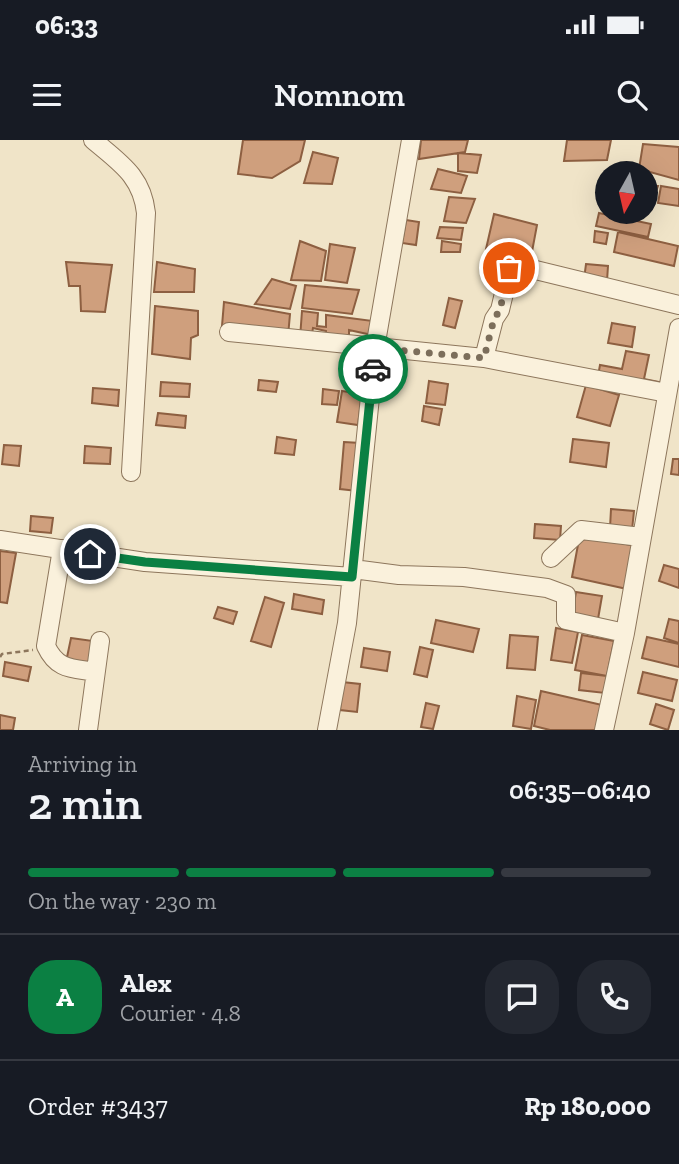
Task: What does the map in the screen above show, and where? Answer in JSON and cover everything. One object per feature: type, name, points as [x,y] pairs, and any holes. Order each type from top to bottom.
[{"type":"street","points":[[93,140],[135,177],[144,198],[146,213],[131,472]]},
{"type":"street","points":[[327,730],[346,624],[375,348],[411,140]]},
{"type":"street","points":[[484,358],[494,319],[500,310],[511,264],[679,305]]},
{"type":"street","points":[[604,730],[625,633],[679,328]]},
{"type":"street","points":[[229,332],[484,358],[667,393]]},
{"type":"street","points":[[551,558],[581,530],[640,537]]},
{"type":"street","points":[[0,540],[145,562],[464,577],[547,588],[566,594],[566,620],[625,633]]},
{"type":"street","points":[[62,549],[47,626],[46,646],[52,659],[62,666],[95,672]]},
{"type":"street","points":[[89,730],[100,641]]},
{"type":"path","points":[[0,657],[2,654],[46,646]]},
{"type":"building","points":[[243,140],[305,140],[300,161],[272,178],[238,174]]},
{"type":"building","points":[[421,140],[468,140],[465,152],[419,159]]},
{"type":"building","points":[[567,140],[611,140],[607,160],[564,161]]},
{"type":"building","points":[[643,144],[679,147],[679,180],[658,174],[658,161],[640,161]]},
{"type":"building","points":[[313,152],[338,158],[332,184],[304,183]]},
{"type":"building","points":[[458,153],[481,155],[477,173],[458,171]]},
{"type":"building","points":[[438,169],[467,176],[461,193],[431,189]]},
{"type":"building","points":[[661,186],[679,189],[679,206],[658,203]]},
{"type":"building","points":[[449,197],[475,199],[466,223],[444,221]]},
{"type":"building","points":[[494,214],[537,225],[531,257],[486,249]]},
{"type":"building","points":[[406,220],[419,222],[416,245],[402,243]]},
{"type":"building","points":[[596,224],[651,224],[648,237]]},
{"type":"building","points":[[440,227],[463,228],[461,240],[437,238]]},
{"type":"building","points":[[595,231],[608,233],[606,244],[594,242]]},
{"type":"building","points":[[618,232],[678,246],[674,266],[614,252]]},
{"type":"building","points":[[300,241],[326,251],[321,281],[291,280]]},
{"type":"building","points":[[442,241],[461,244],[460,252],[441,252]]},
{"type":"building","points":[[330,244],[355,248],[347,283],[325,280]]},
{"type":"building","points":[[66,262],[112,265],[105,312],[81,311],[80,286],[69,286]]},
{"type":"building","points":[[157,262],[195,269],[194,292],[154,292]]},
{"type":"building","points":[[586,264],[608,266],[607,281],[584,279]]},
{"type":"building","points":[[272,279],[296,286],[290,309],[255,304]]},
{"type":"building","points":[[305,285],[359,290],[352,314],[302,308]]},
{"type":"building","points":[[449,298],[462,301],[455,328],[443,325]]},
{"type":"building","points":[[224,302],[290,314],[288,336],[222,326]]},
{"type":"building","points":[[155,306],[198,311],[198,335],[191,338],[190,359],[152,354]]},
{"type":"building","points":[[302,311],[318,313],[317,326],[326,327],[326,315],[373,321],[372,335],[349,330],[349,343],[325,341],[326,331],[313,328],[311,339],[300,338]]},
{"type":"building","points":[[612,323],[635,327],[632,347],[608,343]]},
{"type":"building","points":[[626,351],[649,355],[644,379],[664,383],[663,389],[598,376],[600,365],[622,369]]},
{"type":"building","points":[[259,380],[278,382],[276,392],[258,390]]},
{"type":"building","points":[[429,381],[448,384],[445,405],[426,403]]},
{"type":"building","points":[[161,382],[190,384],[189,397],[160,396]]},
{"type":"building","points":[[586,385],[619,395],[610,426],[577,417]]},
{"type":"building","points":[[93,388],[119,390],[118,406],[92,403]]},
{"type":"building","points":[[323,389],[339,391],[337,405],[322,404]]},
{"type":"building","points":[[342,391],[362,394],[358,425],[337,422]]},
{"type":"building","points":[[424,406],[442,409],[439,425],[422,421]]},
{"type":"building","points":[[158,413],[186,416],[185,428],[156,425]]},
{"type":"building","points":[[277,437],[296,440],[294,455],[275,453]]},
{"type":"building","points":[[573,439],[609,443],[606,467],[570,462]]},
{"type":"building","points":[[344,442],[360,443],[357,491],[340,489]]},
{"type":"building","points":[[4,445],[21,446],[19,466],[2,464]]},
{"type":"building","points":[[85,446],[111,448],[110,464],[84,463]]},
{"type":"building","points":[[673,459],[679,459],[679,475],[671,474]]},
{"type":"building","points":[[611,509],[634,511],[632,530],[610,528]]},
{"type":"building","points":[[31,516],[53,518],[51,533],[30,531]]},
{"type":"building","points":[[535,524],[561,526],[560,540],[534,538]]},
{"type":"building","points":[[580,534],[635,546],[627,589],[572,577]]},
{"type":"building","points":[[0,551],[16,553],[7,603],[0,602]]},
{"type":"building","points":[[664,565],[679,569],[679,588],[659,581]]},
{"type":"building","points":[[576,592],[602,596],[598,619],[572,615]]},
{"type":"building","points":[[294,594],[324,600],[322,614],[292,609]]},
{"type":"building","points":[[265,597],[284,603],[271,647],[251,641]]},
{"type":"building","points":[[218,607],[237,612],[233,624],[214,618]]},
{"type":"building","points":[[669,619],[679,621],[679,643],[664,638]]},
{"type":"building","points":[[436,620],[479,629],[473,652],[431,643]]},
{"type":"building","points":[[556,628],[578,632],[572,663],[551,660]]},
{"type":"building","points":[[510,635],[538,637],[535,670],[507,668]]},
{"type":"building","points":[[582,635],[614,641],[607,676],[575,670]]},
{"type":"building","points":[[647,637],[679,644],[679,667],[642,658]]},
{"type":"building","points":[[71,638],[93,641],[89,666],[66,662]]},
{"type":"building","points":[[420,647],[433,650],[427,677],[414,674]]},
{"type":"building","points":[[364,648],[390,652],[387,671],[361,667]]},
{"type":"building","points":[[5,662],[31,667],[28,681],[3,676]]},
{"type":"building","points":[[643,672],[677,680],[672,701],[638,693]]},
{"type":"building","points":[[581,673],[607,676],[605,693],[579,690]]},
{"type":"building","points":[[342,682],[360,684],[357,712],[340,710]]},
{"type":"building","points":[[541,691],[602,705],[597,730],[550,730],[534,726]]},
{"type":"building","points":[[517,696],[536,700],[531,729],[513,726]]},
{"type":"building","points":[[426,703],[439,706],[433,729],[421,727]]},
{"type":"building","points":[[656,704],[674,710],[668,730],[650,724]]},
{"type":"building","points":[[0,715],[15,718],[13,730],[0,730]]},
{"type":"way so far","points":[[373,369],[375,348],[484,358],[494,319],[500,310],[509,268]]},
{"type":"route","points":[[90,554],[145,562],[352,577],[373,369]]}]
